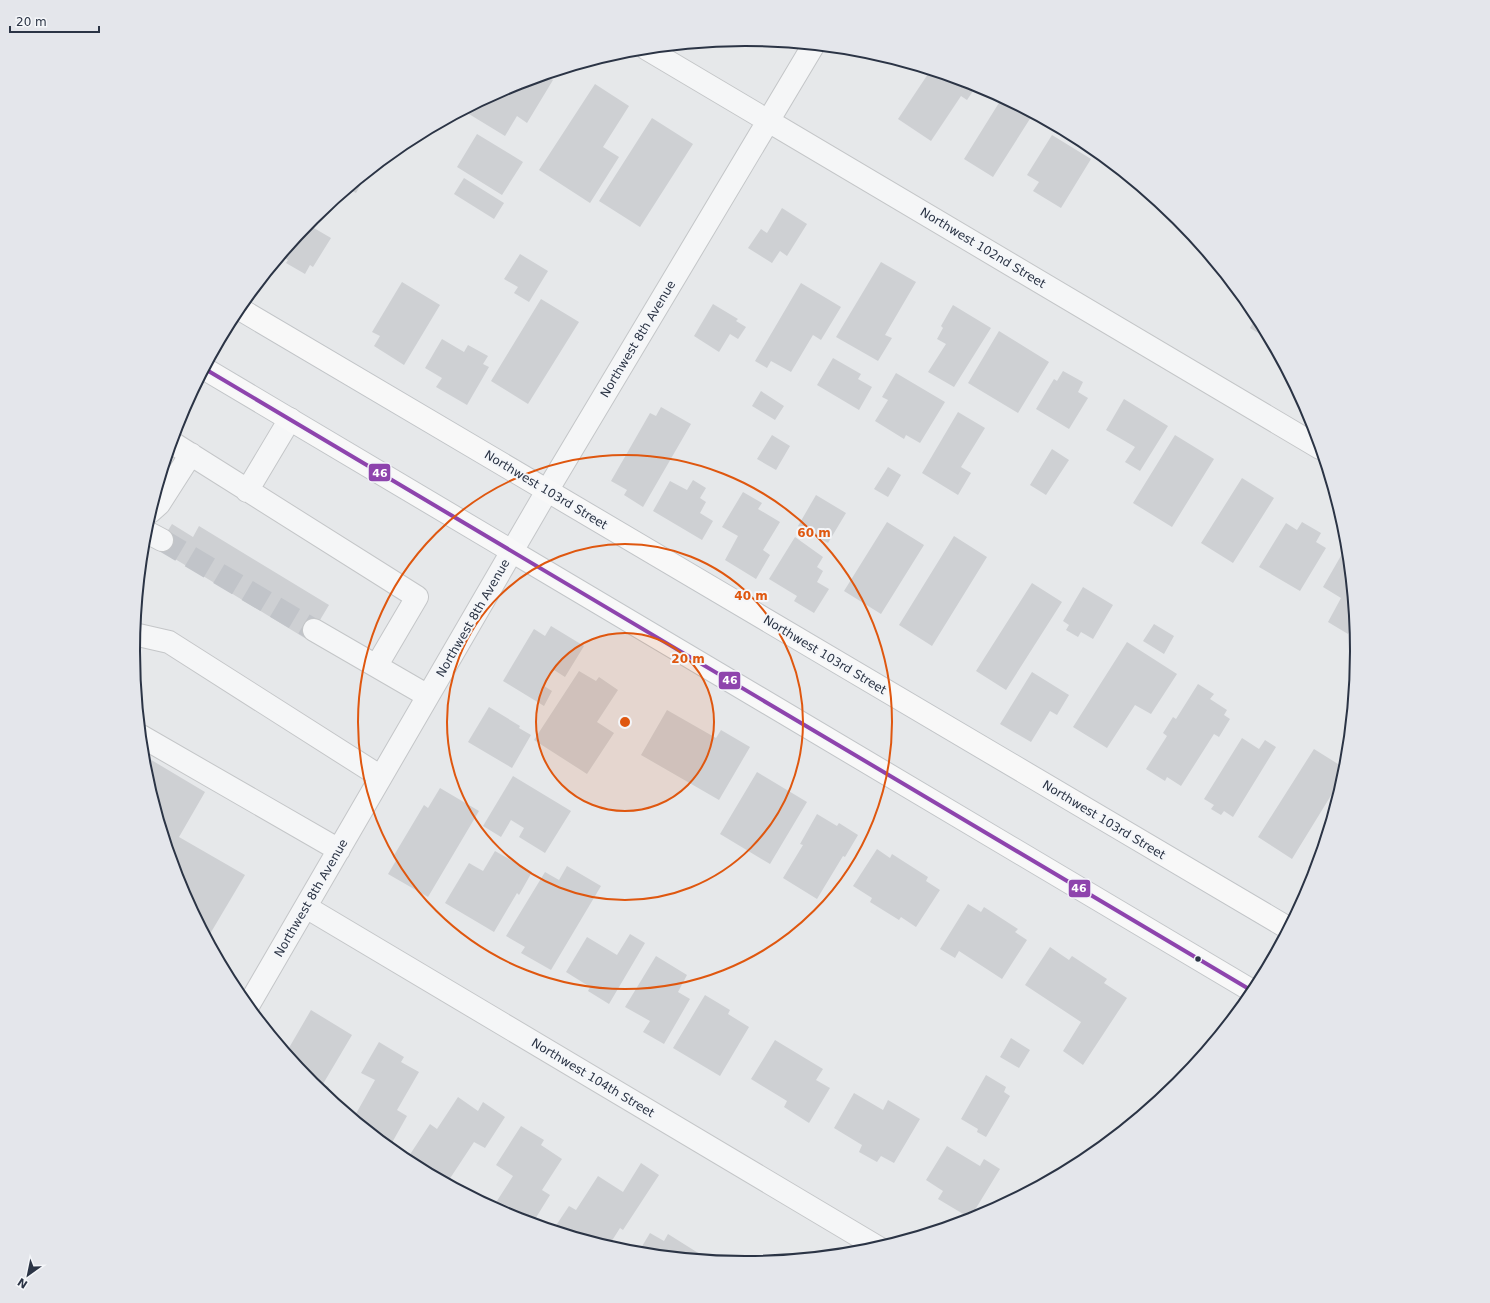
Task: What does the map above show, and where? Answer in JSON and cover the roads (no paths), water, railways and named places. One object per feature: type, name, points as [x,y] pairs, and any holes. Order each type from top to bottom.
[{"type":"main road","name":"Northwest 103rd Street","points":[[244,312],[1284,926]]},
{"type":"main road","points":[[209,371],[513,550],[1248,988]]},
{"type":"street","name":"Northwest 8th Avenue","points":[[251,1001],[547,491],[811,50]]},
{"type":"street","name":"Northwest 102nd Street","points":[[653,53],[1313,444]]},
{"type":"street","points":[[247,491],[290,419]]},
{"type":"street","points":[[177,445],[247,491],[416,596],[377,665]]},
{"type":"street","points":[[158,505],[191,454]]},
{"type":"street","points":[[314,630],[377,665],[428,696]]},
{"type":"street","points":[[140,635],[169,642],[381,777]]},
{"type":"street","points":[[146,739],[339,850]]},
{"type":"street","name":"Northwest 104th Street","points":[[306,907],[871,1243]]},
{"type":"tunnel","points":[[162,540],[314,630]]}]
